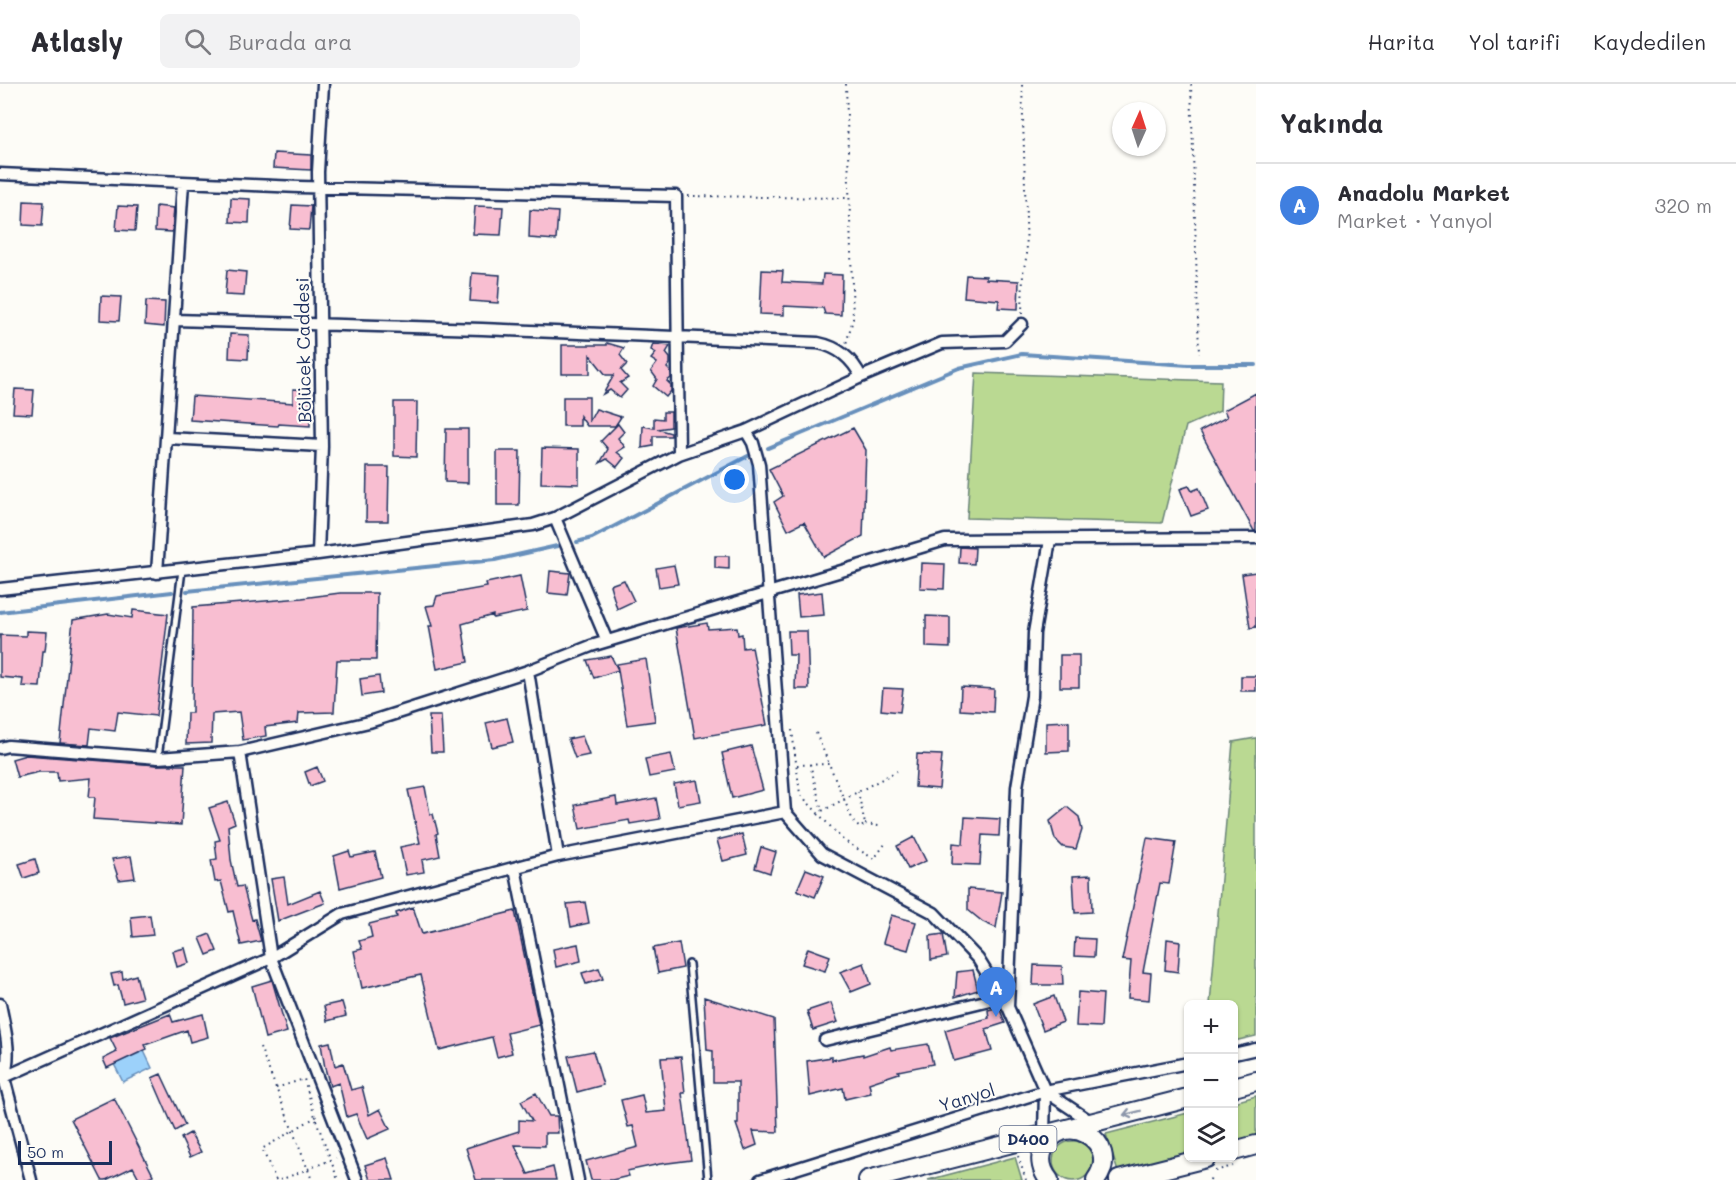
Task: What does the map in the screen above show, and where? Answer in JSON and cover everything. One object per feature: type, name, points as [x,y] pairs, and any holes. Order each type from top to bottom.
[{"type":"highway","points":[[1238,1086],[1256,1081]]},
{"type":"highway","name":"D400","points":[[868,1180],[1184,1099]]},
{"type":"highway","points":[[1049,1180],[1041,1164],[1046,1144],[1053,1136],[1072,1129],[1090,1135],[1102,1150],[1102,1170],[1096,1180]]},
{"type":"highway","points":[[1238,1156],[1256,1145]]},
{"type":"highway","points":[[1119,1180],[1210,1165]]},
{"type":"street","name":"Bölücek Caddesi","points":[[318,554],[322,446],[319,146],[323,84]]},
{"type":"street","points":[[0,174],[319,188],[676,196],[678,453]]},
{"type":"street","points":[[157,573],[183,183]]},
{"type":"street","points":[[174,320],[319,323],[818,343],[842,352],[853,363],[861,377]]},
{"type":"street","points":[[0,589],[157,573],[181,574],[512,529],[555,518],[678,453],[746,431],[861,377],[942,343],[1005,341],[1022,324]]},
{"type":"street","points":[[746,431],[753,443],[759,464],[785,812],[822,854],[934,913],[978,959],[1005,1002],[1046,1091],[1044,1135]]},
{"type":"street","points":[[167,438],[322,446]]},
{"type":"street","points":[[555,518],[607,641]]},
{"type":"street","points":[[0,748],[8,746],[158,758],[240,752],[369,722],[528,671],[607,641],[945,540],[1256,538]]},
{"type":"street","points":[[1005,1002],[1017,787],[1032,696],[1034,633],[1050,540]]},
{"type":"street","points":[[528,671],[558,856]]},
{"type":"street","points":[[240,752],[271,958],[357,1180]]},
{"type":"street","points":[[2,1078],[271,958],[342,914],[558,856],[785,812]]},
{"type":"street","points":[[515,868],[578,1180]]},
{"type":"street","points":[[825,1040],[1005,1002]]},
{"type":"street","points":[[0,1004],[9,1062],[2,1078],[31,1180]]},
{"type":"street","points":[[1238,1053],[1256,1049]]},
{"type":"street","name":"Yanyol","points":[[760,1180],[1046,1091],[1184,1064]]},
{"type":"street","points":[[1046,1091],[1093,1123]]},
{"type":"lane","points":[[158,758],[181,574]]},
{"type":"lane","points":[[689,964],[708,1180]]},
{"type":"path","points":[[842,352],[849,339],[853,319],[846,84]]},
{"type":"path","points":[[1022,84],[1027,254],[1023,273],[1022,324]]},
{"type":"path","points":[[1191,84],[1199,354]]},
{"type":"path","points":[[676,196],[849,198]]},
{"type":"path","points":[[792,730],[800,794],[843,840],[874,859],[885,843]]},
{"type":"path","points":[[816,733],[854,823],[860,828],[866,824],[879,826]]},
{"type":"path","points":[[797,765],[830,764]]},
{"type":"path","points":[[810,765],[822,811]]},
{"type":"path","points":[[818,815],[897,771]]},
{"type":"path","points":[[858,792],[866,824]]},
{"type":"path","points":[[260,1047],[312,1180]]},
{"type":"path","points":[[276,1088],[304,1079],[338,1180]]},
{"type":"path","points":[[330,1108],[262,1149],[278,1180],[347,1154]]},
{"type":"path","points":[[1018,1156],[1026,1180]]},
{"type":"green space","points":[[976,373],[1221,381],[1220,411],[1186,426],[1162,523],[967,518]]},
{"type":"green space","points":[[1256,738],[1256,1036],[1238,1040],[1238,1000],[1210,1000],[1233,742]]},
{"type":"green space","points":[[1256,1096],[1256,1137],[1238,1142],[1238,1108],[1238,1101]]},
{"type":"green space","points":[[1184,1114],[1184,1155],[1118,1172],[1106,1134]]},
{"type":"green space","points":[[1073,1141],[1087,1147],[1093,1161],[1087,1175],[1073,1181],[1059,1175],[1053,1161],[1059,1147]]},
{"type":"green space","points":[[1015,1157],[1022,1180],[928,1180]]},
{"type":"water","points":[[144,1051],[152,1068],[123,1082],[114,1064]]},
{"type":"building","points":[[274,153],[311,155],[311,170],[273,168]]},
{"type":"building","points":[[231,198],[250,199],[249,223],[230,222]]},
{"type":"building","points":[[24,201],[44,202],[42,226],[23,225]]},
{"type":"building","points":[[292,205],[311,206],[309,230],[290,229]]},
{"type":"building","points":[[118,206],[137,207],[135,231],[116,230]]},
{"type":"building","points":[[156,206],[174,208],[172,232],[155,231]]},
{"type":"building","points":[[475,206],[503,207],[501,235],[473,234]]},
{"type":"building","points":[[530,210],[558,212],[556,240],[529,238]]},
{"type":"building","points":[[227,270],[246,272],[244,296],[225,295]]},
{"type":"building","points":[[762,270],[783,271],[782,282],[822,284],[823,274],[842,275],[841,315],[825,314],[823,308],[784,306],[784,315],[760,314]]},
{"type":"building","points":[[472,273],[500,275],[498,303],[470,301]]},
{"type":"building","points":[[966,275],[1019,281],[1018,309],[998,308],[999,300],[964,297]]},
{"type":"building","points":[[101,296],[121,297],[119,321],[100,320]]},
{"type":"building","points":[[146,301],[165,302],[164,327],[145,325]]},
{"type":"building","points":[[230,334],[249,335],[248,359],[229,358]]},
{"type":"building","points":[[607,343],[624,348],[620,355],[627,364],[621,370],[628,378],[620,383],[627,390],[620,398],[610,390],[603,394],[614,375],[606,375],[590,355],[590,374],[562,374],[562,345],[607,345]]},
{"type":"building","points":[[653,344],[670,346],[666,353],[670,358],[667,368],[671,372],[671,378],[667,381],[671,385],[671,391],[666,397],[653,386],[657,379],[651,371],[657,363],[651,359],[656,353],[651,350]]},
{"type":"building","points":[[15,389],[34,390],[32,414],[13,413]]},
{"type":"building","points":[[293,389],[310,390],[310,426],[190,420],[192,396],[293,403]]},
{"type":"building","points":[[1256,393],[1256,531],[1254,531],[1200,431],[1227,417],[1224,410]]},
{"type":"building","points":[[563,397],[589,397],[589,422],[596,409],[621,417],[615,426],[587,426],[580,416],[580,426],[563,426]]},
{"type":"building","points":[[394,402],[417,402],[416,457],[394,456]]},
{"type":"building","points":[[663,412],[671,412],[671,427],[657,429],[671,433],[671,436],[653,436],[653,446],[642,448],[643,426],[654,428],[654,418],[663,419]]},
{"type":"building","points":[[618,424],[624,432],[618,438],[625,447],[617,452],[624,458],[617,467],[607,459],[600,463],[608,449],[601,441]]},
{"type":"building","points":[[853,428],[866,450],[863,536],[824,557],[804,522],[788,530],[774,502],[783,496],[769,469]]},
{"type":"building","points":[[446,429],[468,429],[468,483],[445,482]]},
{"type":"building","points":[[542,448],[579,449],[579,484],[541,483]]},
{"type":"building","points":[[497,451],[520,451],[519,505],[497,505]]},
{"type":"building","points":[[367,467],[389,467],[388,521],[366,521]]},
{"type":"building","points":[[1189,486],[1192,491],[1199,488],[1208,510],[1191,516],[1180,489]]},
{"type":"building","points":[[960,547],[975,548],[974,564],[959,563]]},
{"type":"building","points":[[715,556],[729,556],[729,569],[715,568]]},
{"type":"building","points":[[921,563],[945,564],[944,589],[920,588]]},
{"type":"building","points":[[674,565],[678,584],[659,587],[656,568]]},
{"type":"building","points":[[550,571],[570,573],[567,595],[548,593]]},
{"type":"building","points":[[1256,572],[1256,627],[1250,628],[1242,574]]},
{"type":"building","points":[[520,576],[527,611],[493,618],[493,615],[462,624],[468,662],[437,669],[429,626],[432,626],[426,606],[434,605],[437,596],[487,587],[486,583]]},
{"type":"building","points":[[624,580],[634,601],[617,609],[610,585]]},
{"type":"building","points":[[822,592],[824,615],[799,617],[797,595]]},
{"type":"building","points":[[340,593],[377,593],[376,660],[337,660],[334,712],[299,713],[298,723],[265,727],[266,736],[243,740],[239,712],[212,714],[211,743],[186,744],[187,713],[192,713],[193,607]]},
{"type":"building","points":[[133,610],[168,614],[156,716],[118,712],[115,731],[91,728],[89,745],[60,743],[73,620],[108,614],[132,618]]},
{"type":"building","points":[[926,616],[950,617],[950,648],[926,647]]},
{"type":"building","points":[[707,623],[708,629],[737,627],[738,635],[742,634],[743,648],[752,647],[767,725],[695,738],[676,628]]},
{"type":"building","points":[[26,631],[47,632],[40,687],[22,686],[23,679],[0,677],[0,635],[26,636]]},
{"type":"building","points":[[788,631],[807,631],[809,689],[795,689],[796,655],[789,655]]},
{"type":"building","points":[[1060,655],[1079,655],[1079,687],[1060,687]]},
{"type":"building","points":[[611,656],[618,670],[594,678],[587,660]]},
{"type":"building","points":[[646,659],[655,721],[627,725],[617,664]]},
{"type":"building","points":[[379,676],[381,693],[362,696],[360,679]]},
{"type":"building","points":[[1241,676],[1256,676],[1256,691],[1241,691]]},
{"type":"building","points":[[961,687],[994,689],[993,712],[960,710]]},
{"type":"building","points":[[883,688],[903,689],[900,712],[881,710]]},
{"type":"building","points":[[429,716],[441,716],[443,752],[431,752]]},
{"type":"building","points":[[507,718],[513,742],[492,747],[486,723]]},
{"type":"building","points":[[1069,721],[1069,751],[1046,752],[1046,722]]},
{"type":"building","points":[[582,736],[589,755],[575,758],[568,739]]},
{"type":"building","points":[[751,746],[763,790],[732,798],[722,753]]},
{"type":"building","points":[[671,754],[675,772],[649,777],[645,759]]},
{"type":"building","points":[[917,754],[942,755],[939,789],[915,787]]},
{"type":"building","points":[[26,755],[185,765],[181,825],[93,819],[95,797],[89,797],[91,778],[58,781],[57,772],[39,772],[17,777],[12,759]]},
{"type":"building","points":[[317,767],[323,781],[310,786],[305,772]]},
{"type":"building","points":[[697,780],[701,801],[678,805],[674,784]]},
{"type":"building","points":[[425,787],[430,814],[433,814],[438,833],[436,834],[440,856],[422,860],[424,872],[406,875],[400,847],[420,843],[408,790]]},
{"type":"building","points":[[616,797],[617,805],[656,798],[660,819],[630,824],[629,820],[580,829],[575,805]]},
{"type":"building","points":[[228,802],[235,823],[228,826],[231,860],[237,887],[243,886],[252,920],[255,919],[261,941],[241,945],[233,911],[229,912],[221,881],[215,882],[211,860],[217,859],[215,841],[220,840],[209,808]]},
{"type":"building","points":[[1067,807],[1079,817],[1082,830],[1076,849],[1063,847],[1055,839],[1050,821]]},
{"type":"building","points":[[965,817],[1000,819],[999,836],[982,835],[980,865],[952,864],[953,843],[963,844]]},
{"type":"building","points":[[742,834],[747,855],[723,861],[717,840]]},
{"type":"building","points":[[914,837],[926,861],[908,869],[897,846]]},
{"type":"building","points":[[1147,838],[1176,842],[1169,884],[1160,883],[1143,972],[1151,973],[1149,1000],[1128,998],[1131,961],[1122,960]]},
{"type":"building","points":[[761,847],[776,852],[770,873],[755,868]]},
{"type":"building","points":[[349,851],[351,857],[375,852],[381,877],[340,888],[334,856]]},
{"type":"building","points":[[131,856],[135,878],[119,880],[112,859]]},
{"type":"building","points":[[35,859],[39,873],[24,878],[19,864]]},
{"type":"building","points":[[806,869],[824,876],[815,897],[797,890]]},
{"type":"building","points":[[1091,875],[1092,912],[1075,913],[1073,876]]},
{"type":"building","points":[[284,877],[288,904],[320,891],[325,903],[278,921],[271,879]]},
{"type":"building","points":[[968,889],[1002,892],[996,928],[983,922],[968,910]]},
{"type":"building","points":[[585,902],[589,923],[571,927],[567,904]]},
{"type":"building","points":[[413,907],[422,934],[515,911],[539,1025],[507,1033],[512,1053],[497,1057],[492,1037],[439,1050],[421,975],[362,988],[354,951],[362,949],[359,941],[372,937],[369,924],[397,917],[396,913]]},
{"type":"building","points":[[150,915],[153,935],[133,937],[131,917]]},
{"type":"building","points":[[891,915],[916,922],[908,950],[883,943]]},
{"type":"building","points":[[210,934],[217,951],[207,955],[200,938]]},
{"type":"building","points":[[943,934],[947,957],[931,960],[930,936]]},
{"type":"building","points":[[1075,938],[1095,939],[1094,957],[1074,956]]},
{"type":"building","points":[[1167,939],[1180,941],[1178,972],[1165,970]]},
{"type":"building","points":[[679,943],[683,968],[658,973],[653,948]]},
{"type":"building","points":[[578,944],[581,961],[556,967],[553,949]]},
{"type":"building","points":[[185,948],[189,963],[177,967],[173,951]]},
{"type":"building","points":[[808,948],[830,956],[825,971],[802,964]]},
{"type":"building","points":[[864,963],[871,984],[851,992],[840,972]]},
{"type":"building","points":[[1034,965],[1062,966],[1063,985],[1033,985]]},
{"type":"building","points":[[599,968],[603,979],[586,984],[582,973]]},
{"type":"building","points":[[973,970],[978,990],[955,997],[957,972]]},
{"type":"building","points":[[122,972],[123,979],[136,975],[142,998],[123,1003],[118,985],[114,986],[111,974]]},
{"type":"building","points":[[272,980],[287,1032],[265,1038],[252,986]]},
{"type":"building","points":[[1078,992],[1103,994],[1101,1027],[1076,1026]]},
{"type":"building","points":[[1054,996],[1063,1022],[1043,1030],[1033,1004]]},
{"type":"building","points":[[704,997],[774,1019],[778,1132],[753,1131],[757,1145],[745,1150],[736,1124],[738,1124],[738,1082],[713,1082],[713,1051],[707,1050]]},
{"type":"building","points":[[342,1002],[346,1016],[327,1021],[324,1006]]},
{"type":"building","points":[[831,1003],[838,1022],[813,1030],[807,1011]]},
{"type":"building","points":[[999,1007],[1005,1023],[986,1029],[992,1051],[954,1061],[945,1030],[989,1018],[988,1010]]},
{"type":"building","points":[[170,1014],[173,1022],[203,1014],[208,1037],[190,1042],[187,1030],[145,1045],[147,1049],[107,1068],[103,1059],[117,1052],[110,1038]]},
{"type":"building","points":[[330,1042],[335,1066],[343,1063],[351,1090],[362,1087],[369,1115],[380,1109],[390,1129],[367,1139],[356,1114],[347,1117],[339,1083],[330,1086],[325,1068],[321,1044]]},
{"type":"building","points":[[928,1044],[933,1064],[898,1071],[899,1073],[869,1083],[871,1093],[845,1099],[843,1088],[810,1096],[807,1061],[832,1057],[832,1060],[863,1054],[863,1056],[890,1047],[891,1050]]},
{"type":"building","points":[[593,1051],[603,1085],[577,1092],[568,1056]]},
{"type":"building","points":[[681,1057],[685,1093],[682,1093],[691,1160],[627,1171],[629,1176],[612,1180],[591,1180],[586,1161],[638,1147],[633,1126],[628,1127],[621,1100],[642,1095],[646,1113],[666,1111],[661,1058]]},
{"type":"building","points":[[161,1074],[185,1125],[175,1131],[152,1078]]},
{"type":"building","points":[[536,1093],[549,1116],[557,1116],[558,1133],[545,1133],[545,1146],[515,1145],[528,1174],[553,1167],[556,1180],[476,1180],[466,1148],[519,1131],[519,1120],[532,1121],[521,1101]]},
{"type":"building","points":[[114,1098],[153,1175],[142,1180],[133,1167],[102,1180],[71,1119]]},
{"type":"building","points":[[190,1133],[201,1152],[190,1157],[181,1138]]},
{"type":"building","points":[[387,1158],[394,1180],[370,1180],[365,1165]]},
{"type":"waterway","points":[[768,448],[959,368],[1022,354],[1188,365],[1256,365]]},
{"type":"waterway","points":[[577,542],[592,538],[748,456]]},
{"type":"waterway","points":[[187,591],[495,560],[557,546]]},
{"type":"waterway","points":[[0,612],[172,592]]},
{"type":"place","name":"Anadolu Market","points":[[996,1017]]}]
